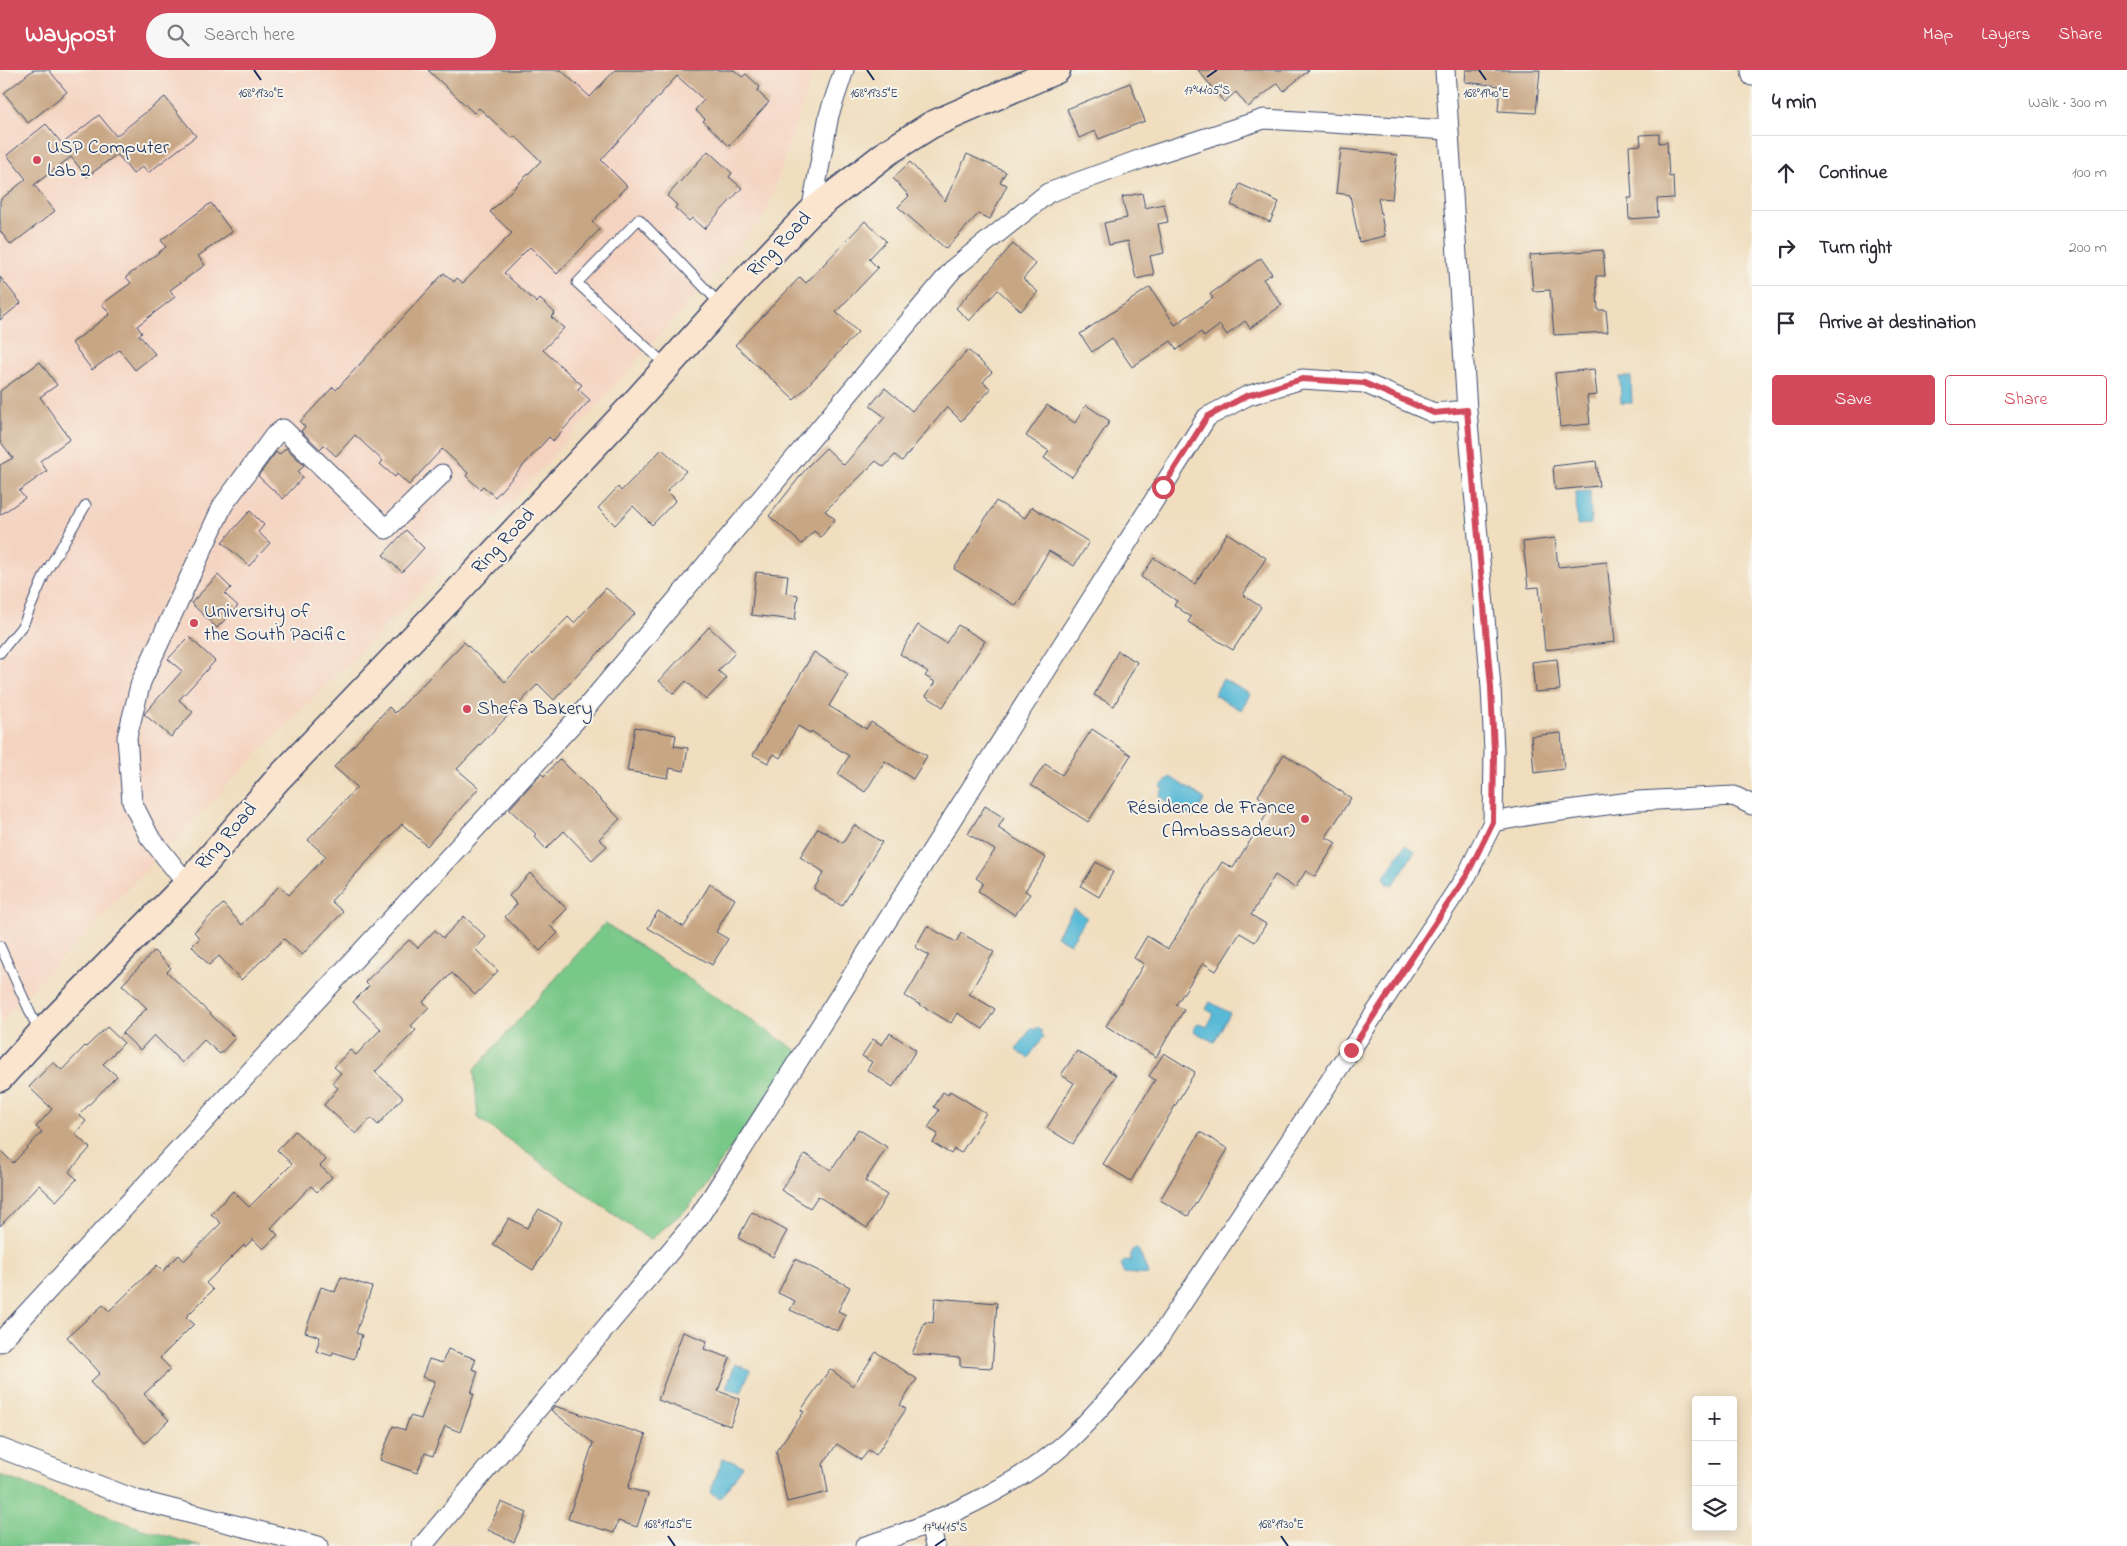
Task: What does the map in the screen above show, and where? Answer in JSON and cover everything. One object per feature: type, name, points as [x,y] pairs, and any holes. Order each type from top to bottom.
[{"type":"main road","name":"Ring Road","points":[[0,1078],[40,1034],[187,884],[277,780],[630,408],[666,365],[811,212],[888,152],[931,125],[1057,70]]},
{"type":"street","points":[[811,212],[829,115],[844,70]]},
{"type":"street","points":[[866,1546],[930,1524],[1024,1474],[1060,1447],[1099,1409],[1153,1347],[1467,875],[1493,822],[1494,751],[1491,687],[1467,410],[1445,70]]},
{"type":"street","points":[[1752,70],[1752,76]]},
{"type":"street","points":[[0,1342],[575,721],[954,268],[1048,193],[1144,158],[1264,119],[1448,130]]},
{"type":"street","points":[[422,1546],[699,1217],[1207,417],[1246,396],[1302,379],[1364,383],[1434,413],[1467,410]]},
{"type":"street","points":[[187,884],[149,836],[132,802],[127,737],[141,682],[223,505],[274,436],[284,429],[386,529],[442,474]]},
{"type":"street","points":[[1493,822],[1537,814],[1638,801],[1734,796],[1752,805]]},
{"type":"street","points":[[0,1448],[137,1500],[318,1546]]},
{"type":"street","points":[[930,1524],[936,1546]]},
{"type":"lane","points":[[666,365],[577,283],[639,219],[722,306]]},
{"type":"lane","points":[[0,653],[23,626],[45,574],[86,505]]},
{"type":"lane","points":[[0,946],[40,1034]]},
{"type":"shaded area","name":"University of the South Pacific","points":[[0,70],[814,70],[765,216],[521,492],[256,755],[0,1023]]},
{"type":"green space","points":[[605,923],[799,1052],[689,1207],[650,1240],[478,1118],[474,1070]]},
{"type":"green space","points":[[0,1475],[142,1529],[201,1546],[0,1546]]},
{"type":"water","points":[[1620,377],[1631,377],[1632,403],[1621,403]]},
{"type":"water","points":[[1590,491],[1591,524],[1577,525],[1576,492]]},
{"type":"water","points":[[1223,679],[1250,694],[1241,710],[1214,695]]},
{"type":"water","points":[[1170,777],[1205,799],[1193,818],[1159,796],[1163,789],[1160,787]]},
{"type":"water","points":[[1405,845],[1415,851],[1394,884],[1386,884],[1384,877]]},
{"type":"water","points":[[1074,909],[1087,917],[1070,944],[1056,936]]},
{"type":"water","points":[[1210,1002],[1230,1013],[1214,1042],[1193,1031],[1198,1023],[1207,1027],[1214,1014],[1206,1009]]},
{"type":"water","points":[[1032,1027],[1035,1030],[1037,1027],[1044,1036],[1028,1058],[1016,1050]]},
{"type":"water","points":[[1136,1248],[1149,1275],[1123,1273],[1121,1264],[1125,1261],[1132,1261],[1130,1255],[1132,1250]]},
{"type":"water","points":[[735,1364],[750,1370],[741,1393],[726,1388]]},
{"type":"water","points":[[723,1458],[743,1466],[721,1498],[710,1493]]},
{"type":"building","points":[[33,70],[49,70],[67,92],[28,123],[4,93]]},
{"type":"building","points":[[428,70],[561,70],[590,97],[615,70],[734,70],[742,77],[746,74],[760,87],[757,91],[769,102],[729,146],[703,121],[705,119],[695,110],[704,100],[677,76],[601,160],[627,186],[592,222],[600,229],[557,274],[530,247],[504,273],[537,303],[540,299],[555,313],[551,317],[564,328],[543,350],[582,385],[578,389],[590,400],[553,441],[549,437],[495,497],[483,486],[480,489],[466,476],[468,473],[442,449],[409,485],[397,474],[395,477],[380,464],[383,461],[355,435],[336,456],[324,445],[320,449],[301,431],[305,427],[300,422],[333,387],[336,390],[444,273],[454,282],[457,278],[463,283],[512,233],[490,212],[541,161],[515,136],[512,138],[479,108],[474,113]]},
{"type":"building","points":[[1198,70],[1309,70],[1284,91],[1278,83],[1248,107],[1236,92],[1224,102]]},
{"type":"building","points":[[1466,70],[1540,70],[1536,113],[1498,111],[1500,86],[1465,82]]},
{"type":"building","points":[[1130,83],[1145,121],[1099,139],[1095,131],[1079,138],[1067,109]]},
{"type":"building","points":[[165,97],[196,136],[148,173],[143,166],[133,174],[117,154],[87,177],[71,157],[34,185],[55,211],[11,245],[0,231],[0,200],[26,179],[7,155],[46,124],[62,144],[99,115],[116,136]]},
{"type":"building","points":[[1659,134],[1659,143],[1667,142],[1669,177],[1673,176],[1674,198],[1657,199],[1658,217],[1629,219],[1628,198],[1632,198],[1629,146],[1641,145],[1640,135]]},
{"type":"building","points":[[1341,149],[1397,155],[1392,199],[1378,198],[1385,236],[1359,242],[1350,195],[1336,193]]},
{"type":"building","points":[[708,151],[732,173],[729,177],[742,188],[704,229],[692,218],[689,221],[675,208],[677,205],[667,196]]},
{"type":"building","points":[[967,154],[1006,172],[1000,182],[1007,185],[990,219],[978,214],[946,249],[898,207],[909,196],[893,178],[910,162],[945,201]]},
{"type":"building","points":[[1240,184],[1279,202],[1270,222],[1231,205]]},
{"type":"building","points":[[1142,193],[1145,208],[1164,204],[1168,222],[1158,224],[1164,253],[1150,256],[1154,275],[1136,279],[1128,241],[1109,245],[1104,223],[1127,218],[1122,197]]},
{"type":"building","points":[[211,203],[232,232],[198,256],[205,265],[170,290],[175,297],[137,326],[142,333],[139,335],[155,354],[135,370],[119,350],[92,370],[72,343],[110,314],[102,304],[131,283],[126,277],[166,247],[161,240]]},
{"type":"building","points":[[865,221],[886,241],[869,259],[878,268],[836,312],[858,332],[794,400],[735,345],[800,277],[806,283]]},
{"type":"building","points":[[1013,244],[1036,264],[1023,279],[1038,292],[1021,311],[998,290],[969,321],[956,308]]},
{"type":"building","points":[[1603,250],[1605,276],[1596,276],[1598,310],[1606,310],[1608,332],[1554,335],[1550,290],[1533,291],[1530,255]]},
{"type":"building","points":[[1261,258],[1272,274],[1263,279],[1282,305],[1250,328],[1245,321],[1227,335],[1220,325],[1204,337],[1201,332],[1177,350],[1171,341],[1132,367],[1112,338],[1092,352],[1080,334],[1150,287],[1175,325],[1213,298],[1210,294]]},
{"type":"building","points":[[0,277],[21,303],[0,320]]},
{"type":"building","points":[[968,350],[992,372],[983,382],[991,389],[961,421],[947,407],[902,461],[895,455],[884,467],[876,461],[825,511],[835,519],[821,537],[814,531],[802,544],[769,516],[809,465],[826,448],[844,465],[885,417],[870,406],[885,388],[912,411]]},
{"type":"building","points":[[40,362],[57,385],[40,397],[70,439],[40,461],[47,471],[19,491],[25,498],[0,515],[0,465],[13,458],[0,441],[0,391]]},
{"type":"building","points":[[1594,369],[1597,395],[1587,396],[1590,424],[1560,427],[1555,373]]},
{"type":"building","points":[[1047,405],[1075,423],[1086,405],[1110,421],[1072,477],[1044,458],[1049,451],[1026,436]]},
{"type":"building","points":[[286,448],[304,465],[298,472],[303,477],[283,499],[258,476],[276,452],[279,455]]},
{"type":"building","points":[[662,449],[686,471],[667,491],[676,500],[652,525],[633,506],[615,525],[598,508],[618,487],[621,491]]},
{"type":"building","points":[[1596,461],[1599,486],[1555,490],[1553,466]]},
{"type":"building","points":[[996,501],[1025,518],[1032,507],[1089,542],[1074,566],[1049,551],[1016,606],[954,569]]},
{"type":"building","points":[[250,511],[264,525],[258,532],[270,543],[249,566],[222,542]]},
{"type":"building","points":[[406,530],[424,548],[402,572],[383,555]]},
{"type":"building","points":[[1227,533],[1266,558],[1243,595],[1261,607],[1233,650],[1188,622],[1191,617],[1174,605],[1177,601],[1141,577],[1154,558],[1195,584]]},
{"type":"building","points":[[1555,538],[1558,567],[1607,562],[1615,642],[1545,650],[1539,587],[1528,588],[1523,542]]},
{"type":"building","points":[[756,572],[788,575],[786,593],[798,595],[795,620],[751,615]]},
{"type":"building","points":[[218,575],[231,588],[225,594],[238,606],[217,628],[191,603]]},
{"type":"building","points":[[606,588],[635,614],[554,700],[538,684],[457,769],[479,788],[427,846],[402,824],[331,901],[343,912],[302,955],[284,939],[241,980],[219,956],[209,965],[192,946],[200,938],[194,932],[223,904],[242,925],[279,886],[289,895],[326,856],[308,840],[357,787],[334,767],[389,707],[395,713],[464,642],[505,682],[568,617],[574,623]]},
{"type":"building","points":[[918,625],[946,643],[958,625],[985,641],[943,707],[926,696],[935,682],[925,676],[928,672],[900,654]]},
{"type":"building","points":[[709,627],[736,652],[718,671],[727,678],[706,700],[686,681],[674,694],[659,681]]},
{"type":"building","points":[[189,637],[215,661],[179,700],[193,712],[171,737],[144,714],[182,671],[168,659]]},
{"type":"building","points":[[1118,651],[1137,662],[1114,706],[1094,695]]},
{"type":"building","points":[[814,652],[848,674],[829,706],[866,729],[871,722],[927,756],[913,779],[885,761],[865,792],[838,774],[849,756],[811,731],[810,733],[798,726],[780,758],[774,754],[768,763],[753,755]]},
{"type":"building","points":[[1557,659],[1560,690],[1535,692],[1532,662]]},
{"type":"building","points":[[635,727],[676,735],[674,746],[688,748],[684,771],[670,768],[668,778],[627,771]]},
{"type":"building","points":[[1092,729],[1131,755],[1088,822],[1031,785],[1045,764],[1062,775]]},
{"type":"building","points":[[1561,733],[1564,769],[1534,773],[1531,736]]},
{"type":"building","points":[[1284,754],[1351,798],[1326,837],[1336,843],[1315,876],[1306,871],[1295,888],[1275,875],[1251,915],[1266,924],[1255,942],[1240,933],[1216,971],[1203,963],[1176,1005],[1184,1010],[1156,1057],[1106,1026],[1144,964],[1134,958],[1147,936],[1168,949],[1222,862],[1233,868],[1272,806],[1258,796]]},
{"type":"building","points":[[560,759],[620,819],[599,839],[607,846],[592,860],[564,831],[546,849],[534,836],[536,834],[509,809],[541,774],[544,776]]},
{"type":"building","points":[[985,806],[1004,818],[998,828],[1046,858],[1025,891],[1030,894],[1015,915],[978,891],[983,883],[976,878],[995,850],[968,834]]},
{"type":"building","points":[[854,825],[882,842],[842,906],[814,889],[824,872],[800,857],[818,828],[843,843]]},
{"type":"building","points":[[1096,862],[1113,872],[1099,897],[1081,886]]},
{"type":"building","points":[[530,873],[567,909],[550,926],[558,933],[540,951],[505,917],[517,904],[509,896]]},
{"type":"building","points":[[710,884],[735,899],[716,932],[728,939],[712,965],[648,928],[658,911],[684,927]]},
{"type":"building","points":[[464,916],[486,937],[475,949],[498,971],[475,995],[452,973],[423,1002],[429,1007],[411,1026],[416,1030],[375,1072],[403,1097],[378,1125],[371,1118],[356,1134],[324,1105],[338,1088],[332,1083],[341,1073],[334,1067],[350,1050],[356,1055],[381,1029],[353,1002],[369,986],[365,982],[409,940],[418,948],[435,930],[443,938]]},
{"type":"building","points":[[927,926],[956,942],[961,933],[994,952],[969,994],[995,1009],[983,1029],[957,1013],[951,1023],[905,996],[929,955],[915,947]]},
{"type":"building","points":[[154,951],[171,968],[167,972],[235,1038],[220,1054],[204,1040],[182,1063],[154,1035],[140,1050],[122,1033],[147,1008],[122,985]]},
{"type":"building","points":[[107,1027],[124,1043],[103,1064],[117,1076],[79,1115],[86,1121],[75,1134],[90,1148],[69,1172],[77,1179],[56,1201],[39,1185],[0,1226],[0,1150],[13,1163],[42,1132],[36,1127],[52,1109],[29,1087],[53,1062],[62,1070]]},
{"type":"building","points":[[890,1033],[916,1050],[893,1087],[867,1070],[872,1062],[862,1056],[873,1039],[882,1045]]},
{"type":"building","points":[[1077,1051],[1116,1075],[1073,1144],[1047,1128],[1074,1083],[1061,1075]]},
{"type":"building","points":[[1164,1053],[1195,1072],[1131,1181],[1103,1164],[1155,1080],[1149,1076]]},
{"type":"building","points":[[950,1091],[986,1113],[961,1153],[954,1149],[951,1154],[933,1143],[938,1134],[928,1128],[939,1110],[934,1107],[943,1092],[948,1095]]},
{"type":"building","points":[[858,1129],[887,1147],[865,1181],[887,1195],[867,1228],[818,1196],[810,1208],[781,1190],[805,1154],[831,1170]]},
{"type":"building","points":[[295,1131],[326,1160],[320,1166],[332,1177],[317,1192],[311,1186],[271,1228],[278,1235],[263,1249],[253,1239],[245,1247],[244,1245],[206,1283],[213,1290],[186,1317],[194,1324],[160,1358],[171,1369],[144,1394],[169,1420],[145,1443],[90,1382],[100,1373],[67,1337],[103,1305],[109,1311],[157,1265],[163,1271],[179,1255],[184,1261],[221,1223],[211,1214],[233,1191],[249,1207],[292,1164],[277,1150]]},
{"type":"building","points":[[1200,1132],[1228,1149],[1188,1216],[1160,1200]]},
{"type":"building","points":[[539,1209],[562,1222],[533,1270],[493,1245],[509,1218],[527,1228]]},
{"type":"building","points":[[752,1212],[787,1231],[773,1257],[738,1238]]},
{"type":"building","points":[[795,1259],[850,1287],[838,1311],[846,1315],[838,1331],[790,1310],[795,1301],[778,1293]]},
{"type":"building","points":[[341,1277],[372,1287],[356,1333],[362,1335],[354,1359],[333,1352],[332,1356],[316,1351],[320,1337],[305,1332],[321,1287],[335,1292]]},
{"type":"building","points":[[935,1298],[997,1303],[992,1368],[960,1366],[960,1358],[912,1354],[925,1322],[933,1323]]},
{"type":"building","points":[[683,1332],[707,1341],[704,1349],[730,1358],[718,1391],[740,1399],[730,1426],[658,1400]]},
{"type":"building","points":[[448,1349],[476,1359],[472,1369],[478,1371],[471,1393],[474,1394],[460,1432],[445,1426],[433,1456],[425,1453],[417,1473],[380,1460],[393,1426],[405,1430],[410,1416],[421,1419],[435,1381],[422,1377],[429,1359],[442,1363]]},
{"type":"building","points":[[876,1352],[917,1379],[900,1405],[906,1409],[876,1455],[869,1450],[861,1460],[837,1444],[823,1464],[828,1492],[787,1502],[776,1451],[804,1412],[801,1410],[830,1369],[853,1386]]},
{"type":"building","points":[[555,1406],[646,1435],[628,1488],[648,1494],[637,1527],[618,1521],[614,1533],[568,1519],[593,1443],[551,1410]]},
{"type":"building","points":[[501,1502],[527,1513],[514,1542],[488,1530]]},
{"type":"place","name":"USP Computer Lab 2","points":[[37,160]]},
{"type":"place","name":"University of the South Pacific","points":[[194,623]]},
{"type":"place","name":"Shefa Bakery","points":[[467,709]]},
{"type":"place","name":"Résidence de France (Ambassadeur)","points":[[1305,819]]},
{"type":"route","points":[[1163,487],[1207,417],[1246,396],[1302,379],[1364,383],[1434,413],[1467,410],[1491,687],[1494,751],[1493,822],[1467,875],[1351,1050]]}]
